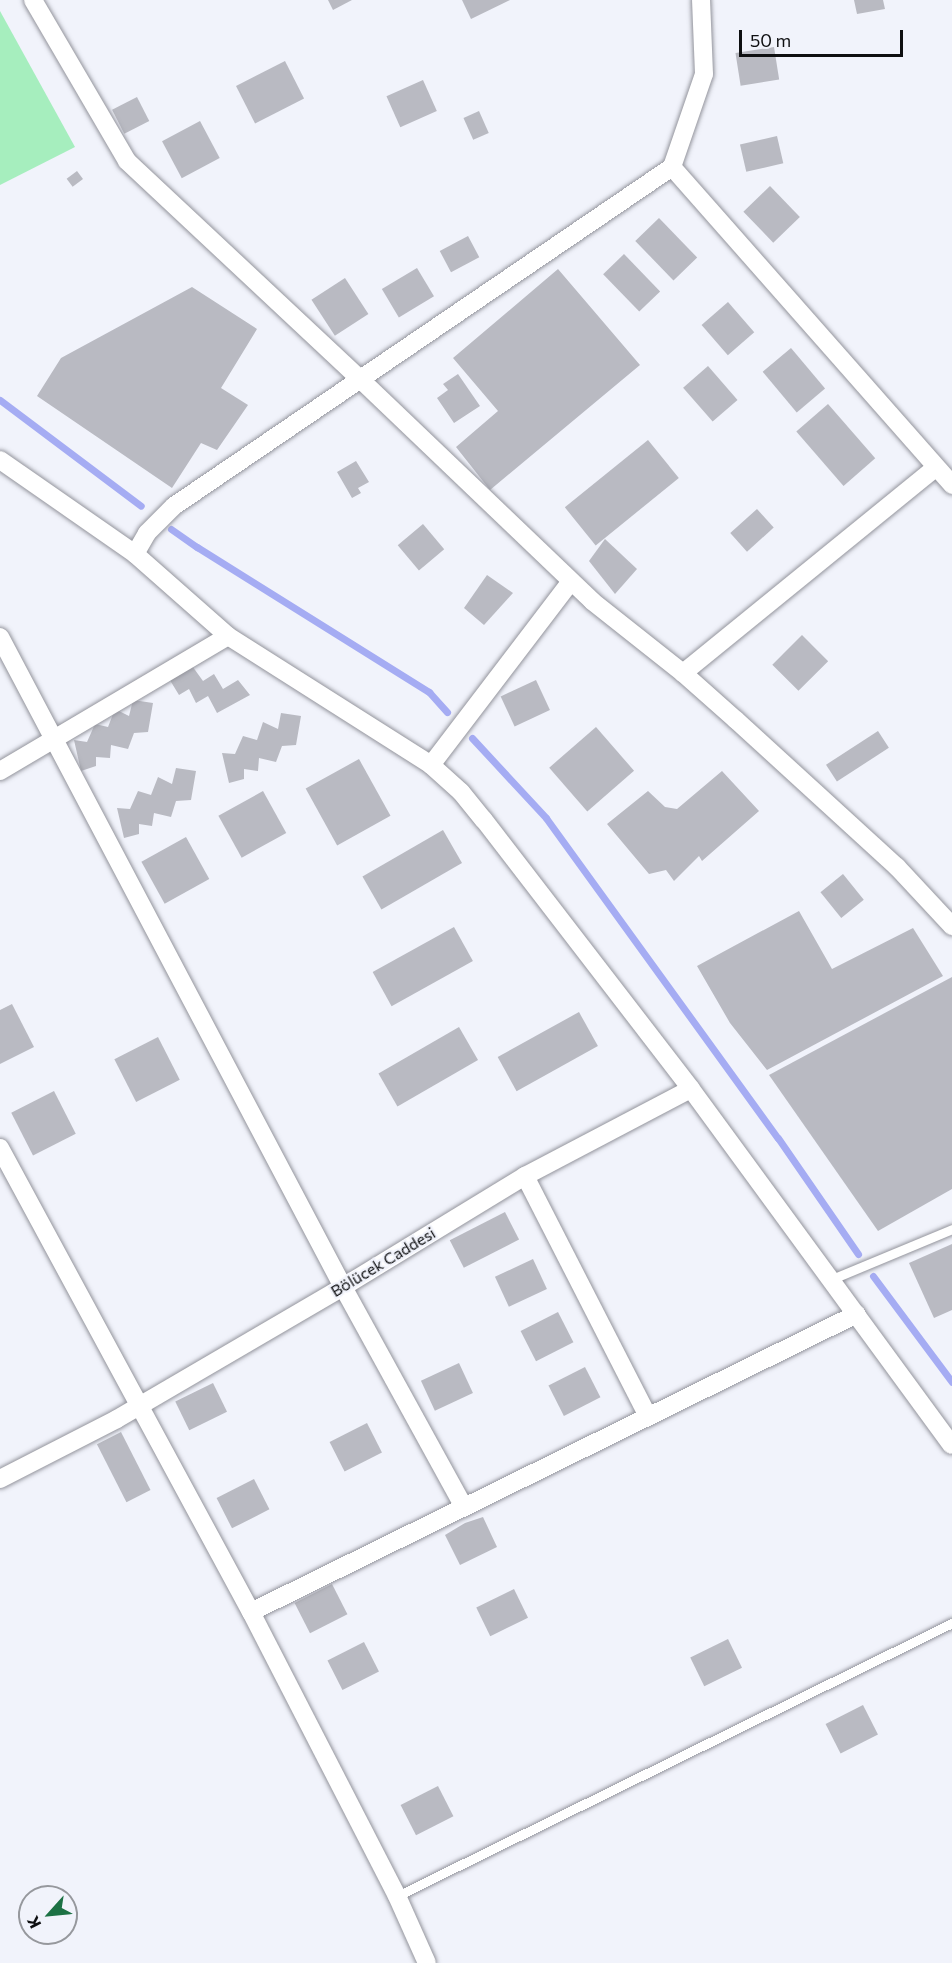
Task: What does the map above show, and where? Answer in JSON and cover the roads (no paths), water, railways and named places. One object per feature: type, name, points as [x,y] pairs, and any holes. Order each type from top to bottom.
[{"type":"street","points":[[135,554],[147,533],[174,506],[672,167],[704,74],[701,0]]},
{"type":"street","points":[[39,1],[127,161],[592,601],[683,673],[897,867],[952,926]]},
{"type":"street","points":[[672,167],[952,485]]},
{"type":"street","points":[[0,460],[135,554],[228,636],[431,765],[461,792],[838,1276],[857,1314],[952,1444]]},
{"type":"street","points":[[683,673],[935,468]]},
{"type":"street","points":[[431,765],[446,741],[571,581]]},
{"type":"street","points":[[0,771],[228,636]]},
{"type":"street","points":[[0,637],[343,1287],[464,1507]]},
{"type":"street","name":"Bölücek Caddesi","points":[[0,1479],[77,1441],[343,1287],[525,1176],[691,1089]]},
{"type":"street","points":[[0,1148],[141,1404],[251,1612],[397,1896],[427,1963]]},
{"type":"street","points":[[525,1176],[648,1416]]},
{"type":"street","points":[[251,1612],[857,1314]]},
{"type":"lane","points":[[838,1276],[952,1229]]},
{"type":"lane","points":[[397,1896],[952,1623]]},
{"type":"waterway","points":[[0,400],[141,506]]},
{"type":"waterway","points":[[171,529],[429,692],[447,712]]},
{"type":"waterway","points":[[472,738],[546,818],[778,1138],[858,1254]]},
{"type":"waterway","points":[[873,1276],[952,1382]]}]
